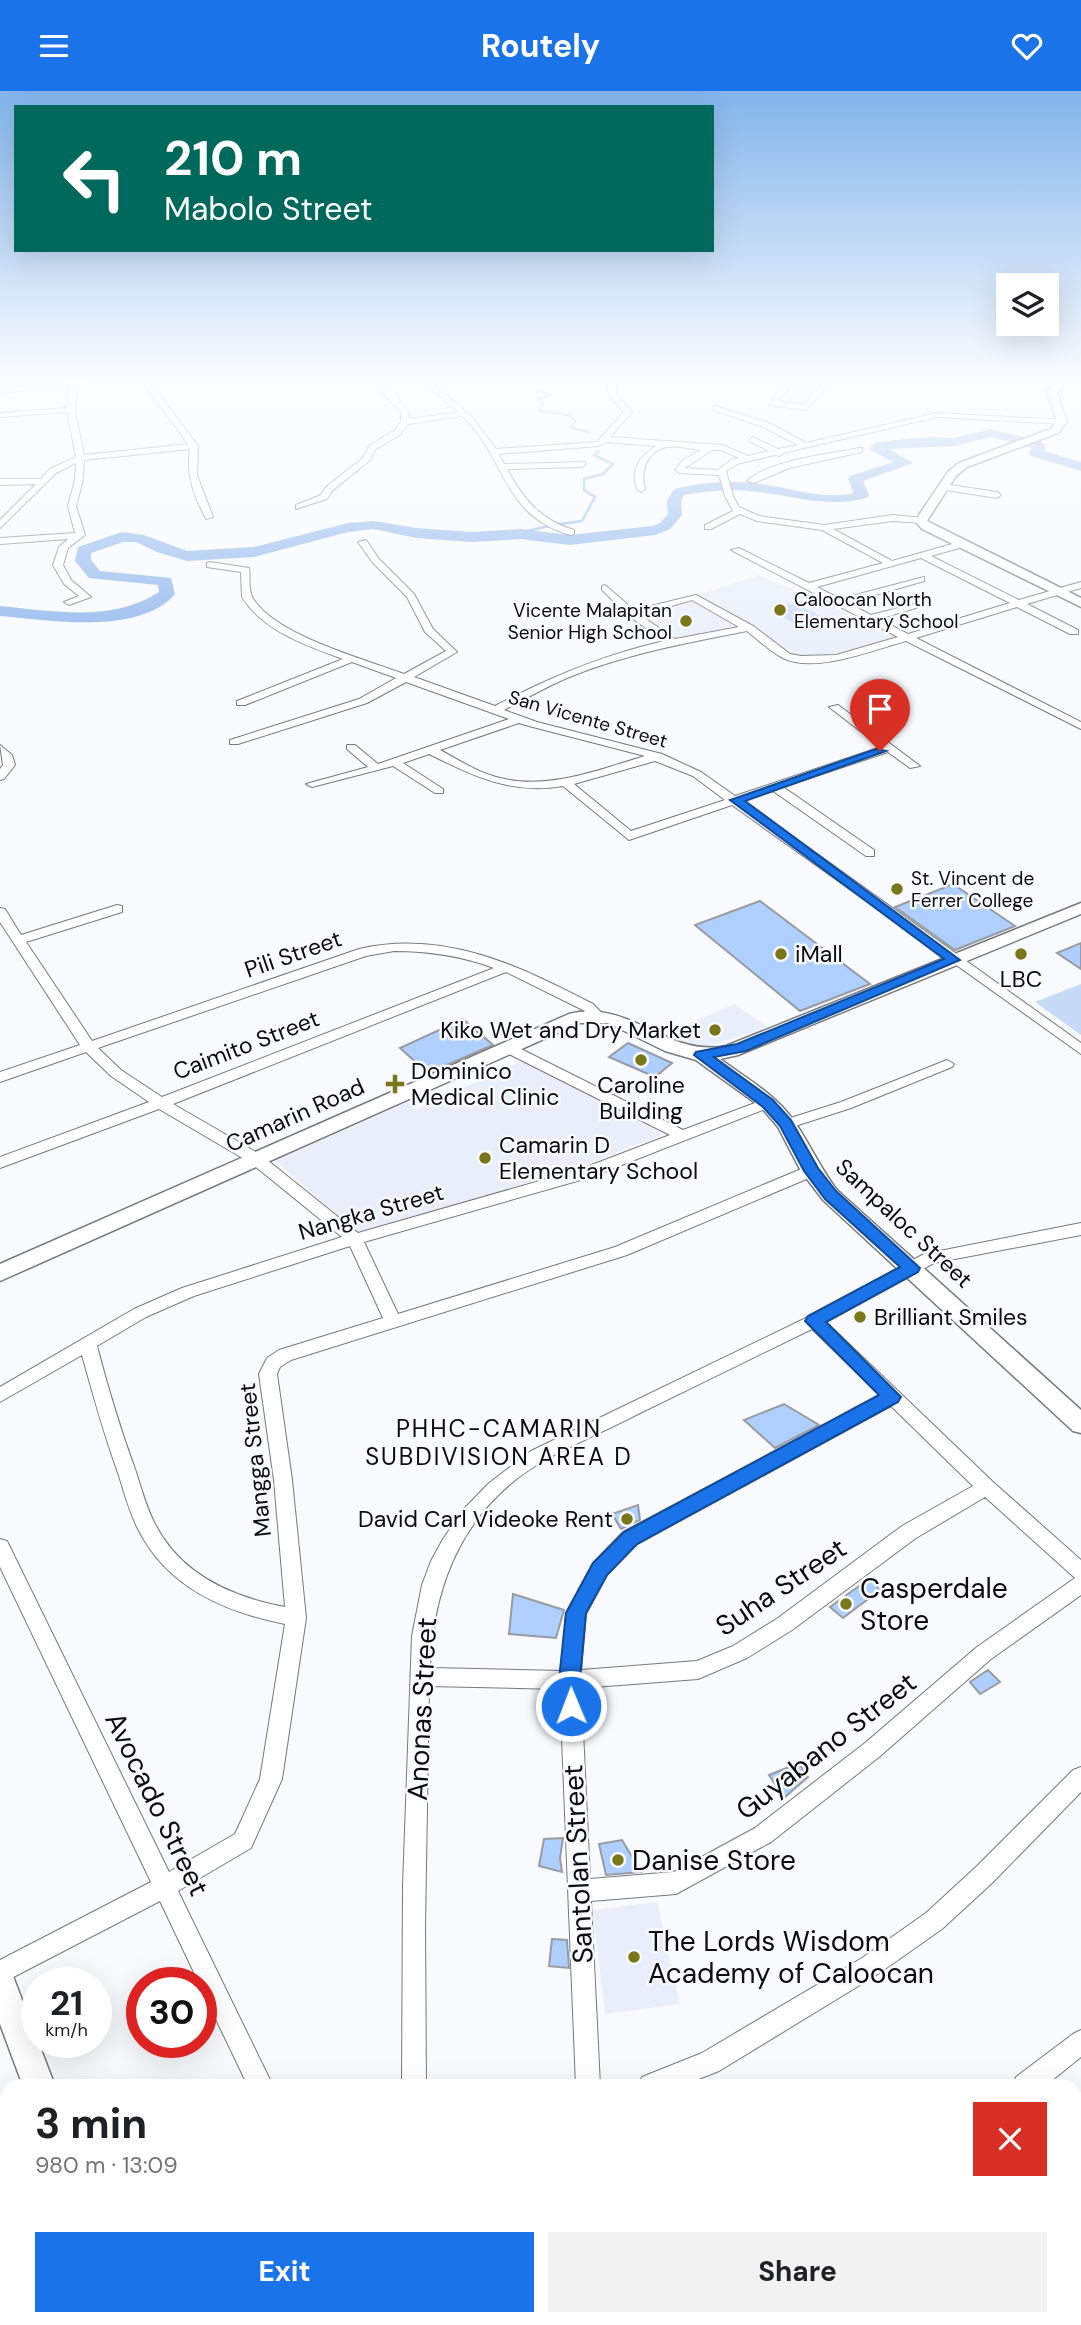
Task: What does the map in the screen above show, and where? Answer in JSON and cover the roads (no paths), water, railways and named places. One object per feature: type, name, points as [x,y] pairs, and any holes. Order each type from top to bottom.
[{"type":"main road","points":[[943,487],[921,520],[926,526],[1081,603]]},
{"type":"main road","points":[[597,1015],[618,1020],[672,1046],[702,1055],[741,1048],[1081,908]]},
{"type":"main road","name":"Camarin Road","points":[[0,1273],[506,1047],[576,1018],[597,1015]]},
{"type":"main road","name":"Sampaloc Street","points":[[702,1055],[768,1103],[786,1124],[811,1171],[831,1195],[1081,1424]]},
{"type":"main road","points":[[0,1982],[37,2079]]},
{"type":"street","points":[[0,525],[41,485]]},
{"type":"street","points":[[77,485],[72,506],[80,535]]},
{"type":"street","points":[[196,485],[209,517]]},
{"type":"street","points":[[299,507],[324,497],[334,485]]},
{"type":"street","points":[[510,485],[525,504],[553,528],[570,531]]},
{"type":"street","points":[[726,485],[739,511],[757,518],[824,528],[893,518],[921,520]]},
{"type":"street","points":[[943,487],[997,495]]},
{"type":"street","points":[[0,492],[34,492]]},
{"type":"street","points":[[0,511],[14,512]]},
{"type":"street","points":[[708,527],[739,511]]},
{"type":"street","points":[[824,528],[893,565]]},
{"type":"street","points":[[0,541],[80,535]]},
{"type":"street","points":[[68,602],[86,597],[67,582],[58,565],[64,547],[80,535]]},
{"type":"street","points":[[234,742],[348,707],[450,655],[452,649],[429,631],[411,596],[376,561],[363,542]]},
{"type":"street","points":[[807,587],[962,544]]},
{"type":"street","points":[[736,550],[1081,726]]},
{"type":"street","points":[[924,556],[1074,632]]},
{"type":"street","name":"San Vicente Street","points":[[210,565],[246,570],[246,596],[252,605],[298,637],[495,711],[658,756],[697,774],[1081,1050]]},
{"type":"street","points":[[842,603],[921,579]]},
{"type":"street","points":[[632,614],[693,597],[749,628],[787,656],[812,660],[837,658],[1081,585]]},
{"type":"street","points":[[605,589],[632,614],[671,642]]},
{"type":"street","points":[[872,618],[926,602]]},
{"type":"street","points":[[495,711],[570,672],[633,651],[749,628]]},
{"type":"street","points":[[837,658],[846,666]]},
{"type":"street","points":[[240,703],[352,659]]},
{"type":"street","points":[[834,707],[915,766]]},
{"type":"street","points":[[312,784],[376,768],[520,719]]},
{"type":"street","points":[[351,747],[376,768]]},
{"type":"street","points":[[0,748],[8,757],[9,765],[0,777]]},
{"type":"street","points":[[565,782],[629,836],[888,748]]},
{"type":"street","points":[[429,749],[501,782],[548,784],[565,782],[658,756]]},
{"type":"street","points":[[393,761],[439,791]]},
{"type":"street","points":[[775,787],[870,853]]},
{"type":"street","points":[[18,940],[117,909]]},
{"type":"street","points":[[2,919],[88,1047],[116,1073],[161,1104],[256,1159],[355,1239],[393,1322]]},
{"type":"street","name":"Pili Street","points":[[0,1076],[383,948],[444,948],[508,967],[588,1007],[597,1015]]},
{"type":"street","name":"Caimito Street","points":[[0,1163],[161,1104],[508,967]]},
{"type":"street","points":[[506,1047],[683,1136]]},
{"type":"street","points":[[786,1124],[846,1105],[947,1064]]},
{"type":"street","name":"Nangka Street","points":[[0,1395],[122,1322],[165,1301],[355,1239],[586,1173],[768,1103]]},
{"type":"street","name":"Mangga Street","points":[[0,1972],[164,1887],[243,1841],[271,1779],[296,1618],[283,1481],[268,1374],[273,1363],[285,1355],[621,1251],[811,1171]]},
{"type":"street","name":"Anonas Street","points":[[414,2079],[411,1973],[422,1633],[441,1562],[466,1520],[499,1485],[528,1462],[563,1442],[814,1321],[930,1258],[1081,1229]]},
{"type":"street","points":[[814,1321],[986,1487],[1081,1572]]},
{"type":"street","points":[[88,1344],[107,1416],[146,1526],[156,1542],[188,1578],[215,1597],[262,1612],[296,1618]]},
{"type":"street","name":"Santolan Street","points":[[588,2079],[570,1680],[576,1613],[600,1569],[630,1538],[892,1397]]},
{"type":"street","name":"Suha Street","points":[[420,1677],[570,1680],[698,1670],[740,1651],[785,1625],[909,1532],[986,1487]]},
{"type":"street","name":"Avocado Street","points":[[0,1547],[258,2079]]},
{"type":"street","name":"Guyabano Street","points":[[579,1891],[676,1884],[763,1835],[872,1750],[984,1653],[1081,1584]]},
{"type":"street","points":[[668,2079],[710,2062],[790,2017],[934,1921],[984,1875],[1081,1777]]},
{"type":"street","points":[[1034,2079],[1081,2042]]},
{"type":"waterway","points":[[554,525],[582,521],[595,497],[584,490],[584,485]]},
{"type":"waterway","points":[[0,611],[87,617],[109,616],[150,605],[167,594],[165,581],[95,575],[83,561],[83,550],[122,537],[139,538],[162,549],[187,556],[254,552],[348,528],[374,525],[416,533],[472,537],[520,534],[570,540],[655,530],[665,526],[675,515],[674,501],[679,492],[709,487],[760,488],[836,500],[862,495],[858,485]]},
{"type":"waterway","points":[[505,536],[549,526]]},
{"type":"place","name":"Caloocan North Elementary School","points":[[780,610]]},
{"type":"place","name":"Vicente Malapitan Senior High School","points":[[686,621]]},
{"type":"place","name":"St. Vincent de Ferrer College","points":[[897,889]]},
{"type":"place","name":"iMall","points":[[781,954]]},
{"type":"place","name":"LBC","points":[[1021,954]]},
{"type":"place","name":"Kiko Wet and Dry Market","points":[[715,1030]]},
{"type":"place","name":"Caroline Building","points":[[641,1060]]},
{"type":"place","name":"Dominico Medical Clinic","points":[[395,1084]]},
{"type":"place","name":"Camarin D Elementary School","points":[[485,1158]]},
{"type":"place","name":"Brilliant Smiles","points":[[860,1317]]},
{"type":"place","name":"David Carl Videoke Rent","points":[[627,1519]]},
{"type":"place","name":"Casperdale Store","points":[[846,1604]]},
{"type":"place","name":"Danise Store","points":[[618,1860]]},
{"type":"place","name":"The Lords Wisdom Academy of Caloocan","points":[[634,1957]]},
{"type":"district","name":"PHHC-CAMARIN SUBDIVISION AREA D","points":[[499,1442]]}]
